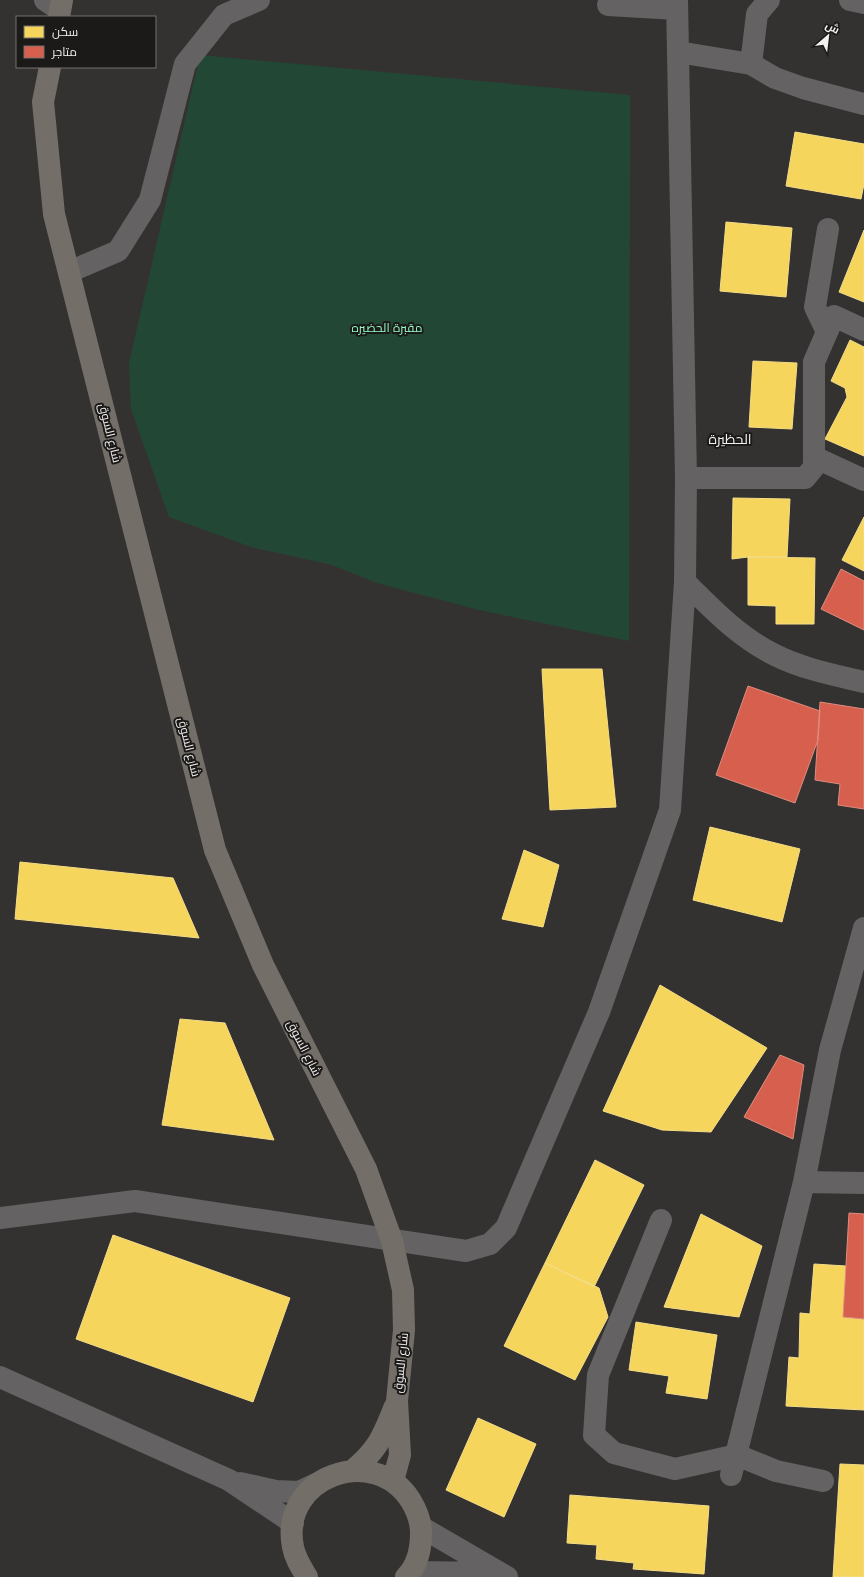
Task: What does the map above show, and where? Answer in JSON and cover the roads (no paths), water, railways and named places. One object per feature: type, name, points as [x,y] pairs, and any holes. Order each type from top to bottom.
[{"type":"main road","name":"شارع السوق","points":[[50,68],[43,102],[54,214],[215,850],[262,965],[366,1169],[392,1241],[403,1290],[404,1330],[397,1401]]},
{"type":"main road","points":[[352,1471],[368,1458],[381,1440],[397,1401]]},
{"type":"main road","points":[[393,1482],[400,1455],[397,1401]]},
{"type":"main road","points":[[307,1577],[296,1568],[292,1535],[293,1523],[297,1508],[305,1495],[316,1484],[334,1475],[352,1471],[367,1471],[380,1475],[393,1482],[406,1494],[416,1509],[421,1527],[421,1543],[418,1558],[408,1575]]},
{"type":"street","points":[[69,272],[118,251],[150,200],[185,64],[224,15],[259,0]]},
{"type":"street","points":[[751,64],[757,14],[769,0]]},
{"type":"street","points":[[850,0],[864,3]]},
{"type":"street","points":[[0,1218],[135,1201],[466,1251],[490,1244],[506,1228],[599,1012],[670,810],[685,582],[686,478],[677,5],[608,5]]},
{"type":"street","points":[[678,52],[751,64],[775,78],[802,88],[864,104]]},
{"type":"street","points":[[827,332],[814,307],[828,229]]},
{"type":"street","points":[[686,478],[805,478],[814,467],[814,362],[834,316],[864,330]]},
{"type":"street","points":[[814,457],[864,480]]},
{"type":"street","points":[[685,582],[717,614],[775,655],[836,676],[864,682]]},
{"type":"street","points":[[734,1465],[804,1182],[830,1050],[864,928]]},
{"type":"street","points":[[804,1182],[864,1183]]},
{"type":"street","points":[[662,1220],[598,1375],[594,1435],[614,1453],[675,1469],[734,1465],[823,1481]]},
{"type":"street","points":[[0,1377],[229,1480],[293,1523]]},
{"type":"street","points":[[229,1480],[276,1491],[299,1492],[316,1484]]},
{"type":"street","points":[[421,1527],[502,1575]]},
{"type":"street","points":[[408,1575],[502,1575]]},
{"type":"district","name":"الحظيرة","points":[[730,439]]},
{"type":"park label","name":"مقبرة الحضيره","points":[[387,328]]}]
